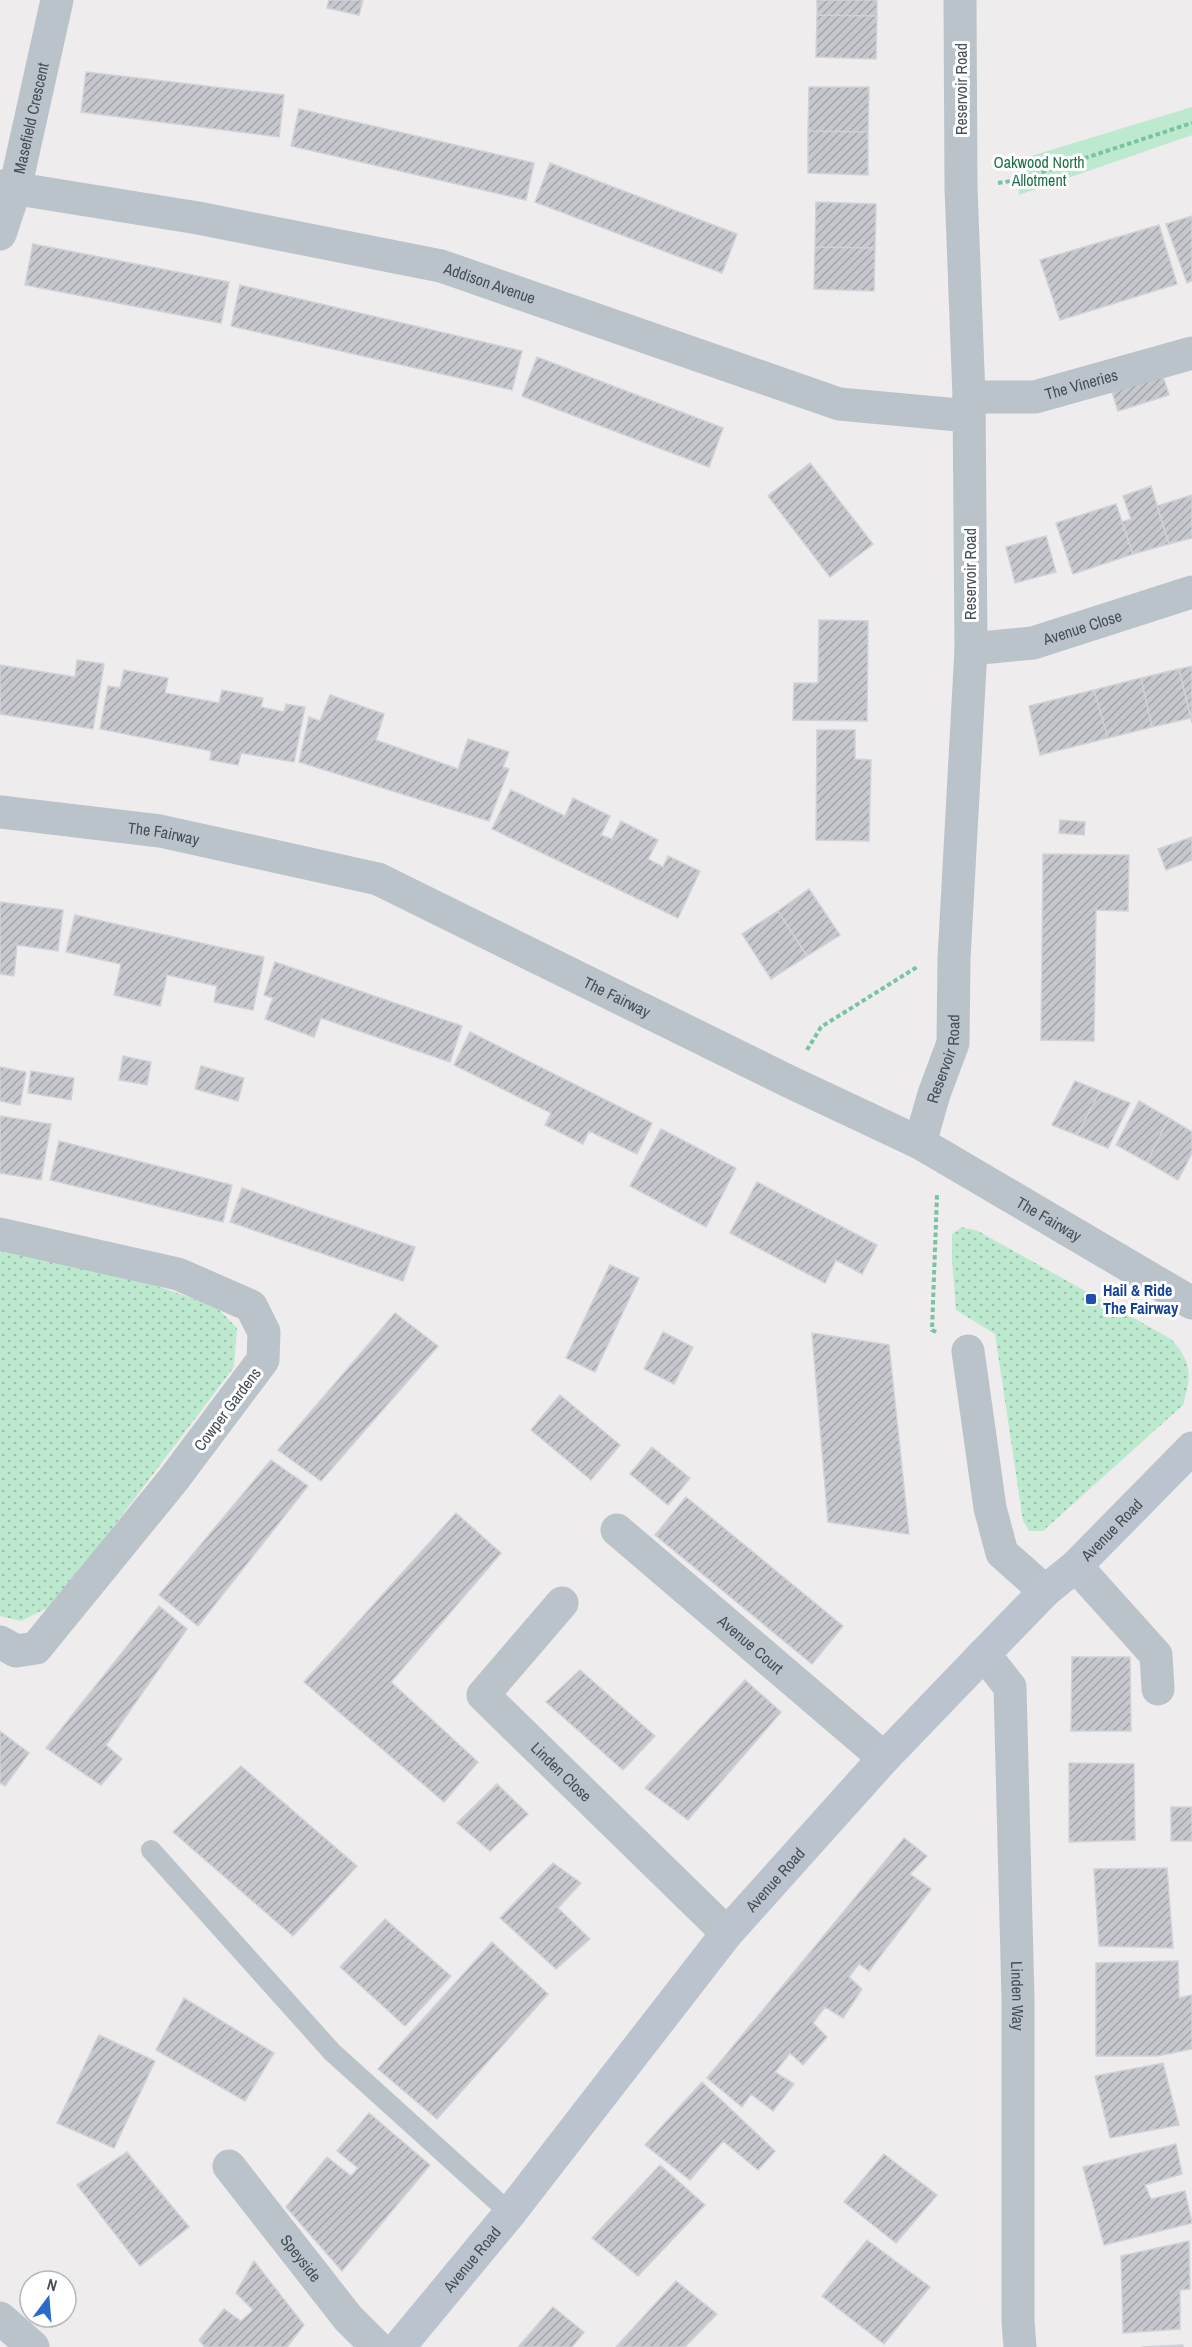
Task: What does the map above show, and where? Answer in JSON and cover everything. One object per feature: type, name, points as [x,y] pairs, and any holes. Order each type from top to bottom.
[{"type":"street","name":"Masefield Crescent","points":[[0,234],[7,187],[57,0]]},
{"type":"street","name":"Reservoir Road","points":[[929,1149],[934,1094],[953,1043],[954,959],[970,650],[969,406],[961,188],[960,0]]},
{"type":"street","name":"Addison Avenue","points":[[7,187],[198,218],[441,266],[839,404],[969,406]]},
{"type":"street","name":"The Vineries","points":[[969,406],[1035,397],[1192,353]]},
{"type":"street","name":"Avenue Close","points":[[970,650],[1033,643],[1192,592]]},
{"type":"street","name":"The Fairway","points":[[0,812],[160,831],[378,879],[929,1149],[1192,1303]]},
{"type":"street","name":"Cowper Gardens","points":[[0,1234],[178,1274],[251,1306],[264,1332],[263,1360],[173,1480],[36,1648],[16,1651],[0,1642]]},
{"type":"street","points":[[968,1351],[990,1508],[1002,1553],[1045,1591]]},
{"type":"street","name":"Avenue Road","points":[[399,2347],[510,2213],[727,1933],[884,1758],[1045,1591],[1076,1566],[1192,1448]]},
{"type":"street","name":"Avenue Court","points":[[617,1530],[884,1758]]},
{"type":"street","points":[[1076,1566],[1156,1655],[1158,1689]]},
{"type":"street","name":"Linden Close","points":[[562,1604],[483,1695],[727,1933]]},
{"type":"street","name":"Linden Way","points":[[984,1654],[1010,1688],[1018,1999],[1018,2321],[1020,2347]]},
{"type":"street","name":"Speyside","points":[[229,2166],[348,2318],[377,2347]]},
{"type":"street","points":[[0,2318],[33,2347]]},
{"type":"lane","points":[[151,1850],[332,2052],[510,2213]]},
{"type":"path","points":[[1018,180],[1192,123]]},
{"type":"path","points":[[788,1081],[821,1027],[927,960],[954,959]]},
{"type":"path","points":[[929,1149],[932,1330],[968,1351]]},
{"type":"green space","name":"Oakwood North Allotment","points":[[1192,107],[1192,135],[1019,195],[1018,160]]},
{"type":"green space","points":[[962,1227],[978,1231],[1171,1339],[1183,1355],[1188,1369],[1188,1385],[1183,1405],[1043,1531],[1029,1531],[1023,1521],[995,1334],[956,1310],[952,1234]]},
{"type":"green space","points":[[0,1249],[121,1274],[215,1306],[237,1328],[234,1367],[55,1604],[21,1621],[0,1616]]},
{"type":"building","points":[[329,0],[363,0],[359,15],[327,8]]},
{"type":"building","points":[[817,0],[877,0],[877,16],[817,15]]},
{"type":"building","points":[[817,15],[877,16],[876,59],[816,57]]},
{"type":"building","points":[[86,72],[284,95],[279,137],[81,112]]},
{"type":"building","points":[[809,87],[869,87],[868,132],[808,131]]},
{"type":"building","points":[[299,109],[534,163],[526,200],[291,146]]},
{"type":"building","points":[[808,131],[868,132],[868,175],[808,173]]},
{"type":"building","points":[[550,163],[737,234],[722,273],[535,202]]},
{"type":"building","points":[[816,202],[876,204],[875,248],[815,247]]},
{"type":"building","points":[[1192,216],[1192,281],[1187,283],[1166,224]]},
{"type":"building","points":[[1159,225],[1177,284],[1060,320],[1040,260]]},
{"type":"building","points":[[33,244],[229,282],[221,323],[25,285]]},
{"type":"building","points":[[815,247],[875,248],[874,291],[814,289]]},
{"type":"building","points":[[240,285],[522,351],[512,390],[231,326]]},
{"type":"building","points":[[537,357],[723,428],[709,467],[522,396]]},
{"type":"building","points":[[1163,376],[1169,395],[1118,411],[1112,392]]},
{"type":"building","points":[[810,463],[873,544],[830,577],[768,496]]},
{"type":"building","points":[[1151,486],[1169,544],[1133,554],[1122,522],[1131,519],[1123,496]]},
{"type":"building","points":[[1192,495],[1192,538],[1169,544],[1157,506]]},
{"type":"building","points":[[1116,504],[1133,554],[1073,574],[1056,523]]},
{"type":"building","points":[[1046,536],[1056,572],[1015,583],[1006,547]]},
{"type":"building","points":[[819,620],[868,621],[867,721],[793,720],[794,683],[818,683]]},
{"type":"building","points":[[77,660],[104,664],[93,729],[0,714],[0,665],[75,677]]},
{"type":"building","points":[[1192,666],[1192,723],[1179,669]]},
{"type":"building","points":[[1179,669],[1191,718],[1152,727],[1141,678]]},
{"type":"building","points":[[124,670],[168,678],[165,693],[219,703],[222,690],[263,698],[261,707],[284,712],[286,704],[305,707],[294,762],[241,753],[238,765],[210,760],[211,751],[100,729],[108,686],[120,688]]},
{"type":"building","points":[[1141,678],[1152,727],[1108,738],[1094,690]]},
{"type":"building","points":[[1094,690],[1108,738],[1040,755],[1029,706]]},
{"type":"building","points":[[330,695],[384,714],[376,740],[458,769],[468,739],[509,752],[503,767],[509,769],[489,821],[299,762],[309,717],[320,721]]},
{"type":"building","points":[[817,730],[855,730],[855,759],[871,760],[869,841],[816,840]]},
{"type":"building","points":[[511,790],[565,816],[573,798],[610,816],[601,835],[612,839],[621,821],[658,840],[648,859],[663,867],[668,856],[700,871],[678,918],[492,829]]},
{"type":"building","points":[[1060,820],[1085,822],[1084,835],[1059,833]]},
{"type":"building","points":[[1192,837],[1192,860],[1166,870],[1158,849]]},
{"type":"building","points":[[1043,854],[1129,855],[1128,911],[1096,910],[1094,1041],[1041,1040]]},
{"type":"building","points":[[809,889],[840,935],[807,956],[778,911]]},
{"type":"building","points":[[0,902],[63,910],[58,951],[17,945],[14,976],[0,974]]},
{"type":"building","points":[[778,911],[807,956],[771,979],[742,934]]},
{"type":"building","points":[[75,915],[264,957],[253,1010],[214,1002],[217,986],[167,975],[160,1006],[114,995],[121,964],[66,952]]},
{"type":"building","points":[[275,962],[462,1026],[450,1062],[321,1018],[314,1037],[265,1019],[273,998],[264,995]]},
{"type":"building","points":[[470,1032],[652,1123],[637,1154],[589,1131],[583,1144],[545,1125],[551,1113],[454,1065]]},
{"type":"building","points":[[123,1056],[151,1062],[147,1085],[119,1080]]},
{"type":"building","points":[[201,1066],[244,1078],[238,1101],[195,1089]]},
{"type":"building","points":[[0,1067],[26,1072],[20,1105],[0,1101]]},
{"type":"building","points":[[31,1071],[74,1078],[71,1100],[28,1093]]},
{"type":"building","points":[[1075,1081],[1100,1091],[1077,1135],[1052,1125]]},
{"type":"building","points":[[1100,1091],[1130,1103],[1108,1148],[1077,1135]]},
{"type":"building","points":[[1139,1101],[1169,1118],[1147,1162],[1116,1145]]},
{"type":"building","points":[[0,1116],[51,1124],[41,1180],[0,1173]]},
{"type":"building","points":[[1169,1118],[1192,1132],[1192,1153],[1178,1180],[1147,1162]]},
{"type":"building","points":[[661,1129],[736,1168],[706,1227],[630,1186]]},
{"type":"building","points":[[59,1141],[232,1185],[223,1222],[50,1180]]},
{"type":"building","points":[[757,1182],[877,1245],[862,1274],[836,1260],[825,1283],[730,1233]]},
{"type":"building","points":[[242,1188],[415,1247],[403,1281],[230,1222]]},
{"type":"building","points":[[610,1265],[639,1278],[595,1372],[566,1358]]},
{"type":"building","points":[[395,1313],[438,1346],[321,1481],[278,1450]]},
{"type":"building","points":[[663,1332],[693,1347],[674,1384],[644,1369]]},
{"type":"building","points":[[812,1333],[889,1345],[909,1534],[828,1522]]},
{"type":"building","points":[[560,1395],[620,1445],[591,1480],[531,1430]]},
{"type":"building","points":[[652,1447],[690,1478],[668,1505],[630,1474]]},
{"type":"building","points":[[271,1460],[308,1486],[198,1626],[159,1595]]},
{"type":"building","points":[[686,1497],[843,1626],[812,1664],[655,1535]]},
{"type":"building","points":[[456,1513],[501,1553],[391,1682],[478,1762],[444,1802],[304,1682]]},
{"type":"building","points":[[159,1606],[187,1629],[106,1745],[122,1759],[101,1785],[46,1748]]},
{"type":"building","points":[[1072,1657],[1130,1657],[1131,1731],[1071,1731]]},
{"type":"building","points":[[580,1670],[655,1736],[623,1770],[546,1702]]},
{"type":"building","points":[[745,1680],[781,1712],[688,1820],[645,1788]]},
{"type":"building","points":[[0,1731],[29,1753],[5,1786],[0,1783]]},
{"type":"building","points":[[1069,1763],[1134,1764],[1135,1840],[1069,1842]]},
{"type":"building","points":[[241,1766],[357,1866],[293,1936],[173,1832]]},
{"type":"building","points":[[497,1784],[528,1814],[490,1851],[457,1823]]},
{"type":"building","points":[[1171,1807],[1192,1807],[1192,1841],[1171,1841]]},
{"type":"building","points":[[904,1838],[927,1856],[910,1874],[931,1889],[869,1971],[859,1964],[849,1977],[862,1989],[843,2018],[825,2007],[813,2023],[827,2037],[803,2065],[790,2053],[775,2072],[794,2084],[773,2111],[751,2094],[742,2107],[707,2078]]},
{"type":"building","points":[[553,1863],[581,1883],[558,1908],[590,1939],[556,1969],[500,1918]]},
{"type":"building","points":[[1167,1868],[1173,1948],[1099,1946],[1094,1869]]},
{"type":"building","points":[[385,1919],[451,1976],[405,2026],[340,1967]]},
{"type":"building","points":[[492,1942],[548,1994],[437,2119],[378,2069]]},
{"type":"building","points":[[1178,1961],[1179,1998],[1192,1995],[1192,2049],[1157,2056],[1096,2056],[1096,1963]]},
{"type":"building","points":[[184,1998],[274,2053],[245,2101],[156,2050]]},
{"type":"building","points":[[99,2035],[155,2061],[114,2148],[57,2123]]},
{"type":"building","points":[[1163,2063],[1179,2125],[1110,2138],[1095,2076]]},
{"type":"building","points":[[702,2082],[775,2151],[758,2170],[723,2141],[690,2180],[645,2145]]},
{"type":"building","points":[[369,2113],[430,2165],[342,2271],[286,2207],[327,2157],[351,2176],[358,2168],[337,2151]]},
{"type":"building","points":[[1176,2144],[1182,2174],[1145,2185],[1151,2199],[1185,2191],[1192,2223],[1104,2245],[1083,2167]]},
{"type":"building","points":[[127,2152],[189,2227],[140,2266],[77,2185]]},
{"type":"building","points":[[884,2154],[937,2195],[896,2243],[844,2202]]},
{"type":"building","points":[[660,2165],[705,2205],[638,2276],[592,2238]]},
{"type":"building","points":[[867,2240],[930,2287],[884,2344],[822,2296]]},
{"type":"building","points":[[1189,2241],[1190,2289],[1180,2290],[1180,2329],[1123,2333],[1121,2256]]},
{"type":"building","points":[[254,2261],[304,2325],[287,2347],[205,2347],[199,2340],[224,2309],[241,2321],[253,2310],[236,2293]]},
{"type":"building","points":[[676,2281],[717,2314],[685,2347],[616,2347]]},
{"type":"building","points":[[553,2307],[584,2332],[572,2347],[518,2347]]},
{"type":"building","points":[[1183,2345],[1183,2347],[1142,2347]]},
{"type":"place","name":"Hail & Ride The Fairway","points":[[1091,1299]]}]
